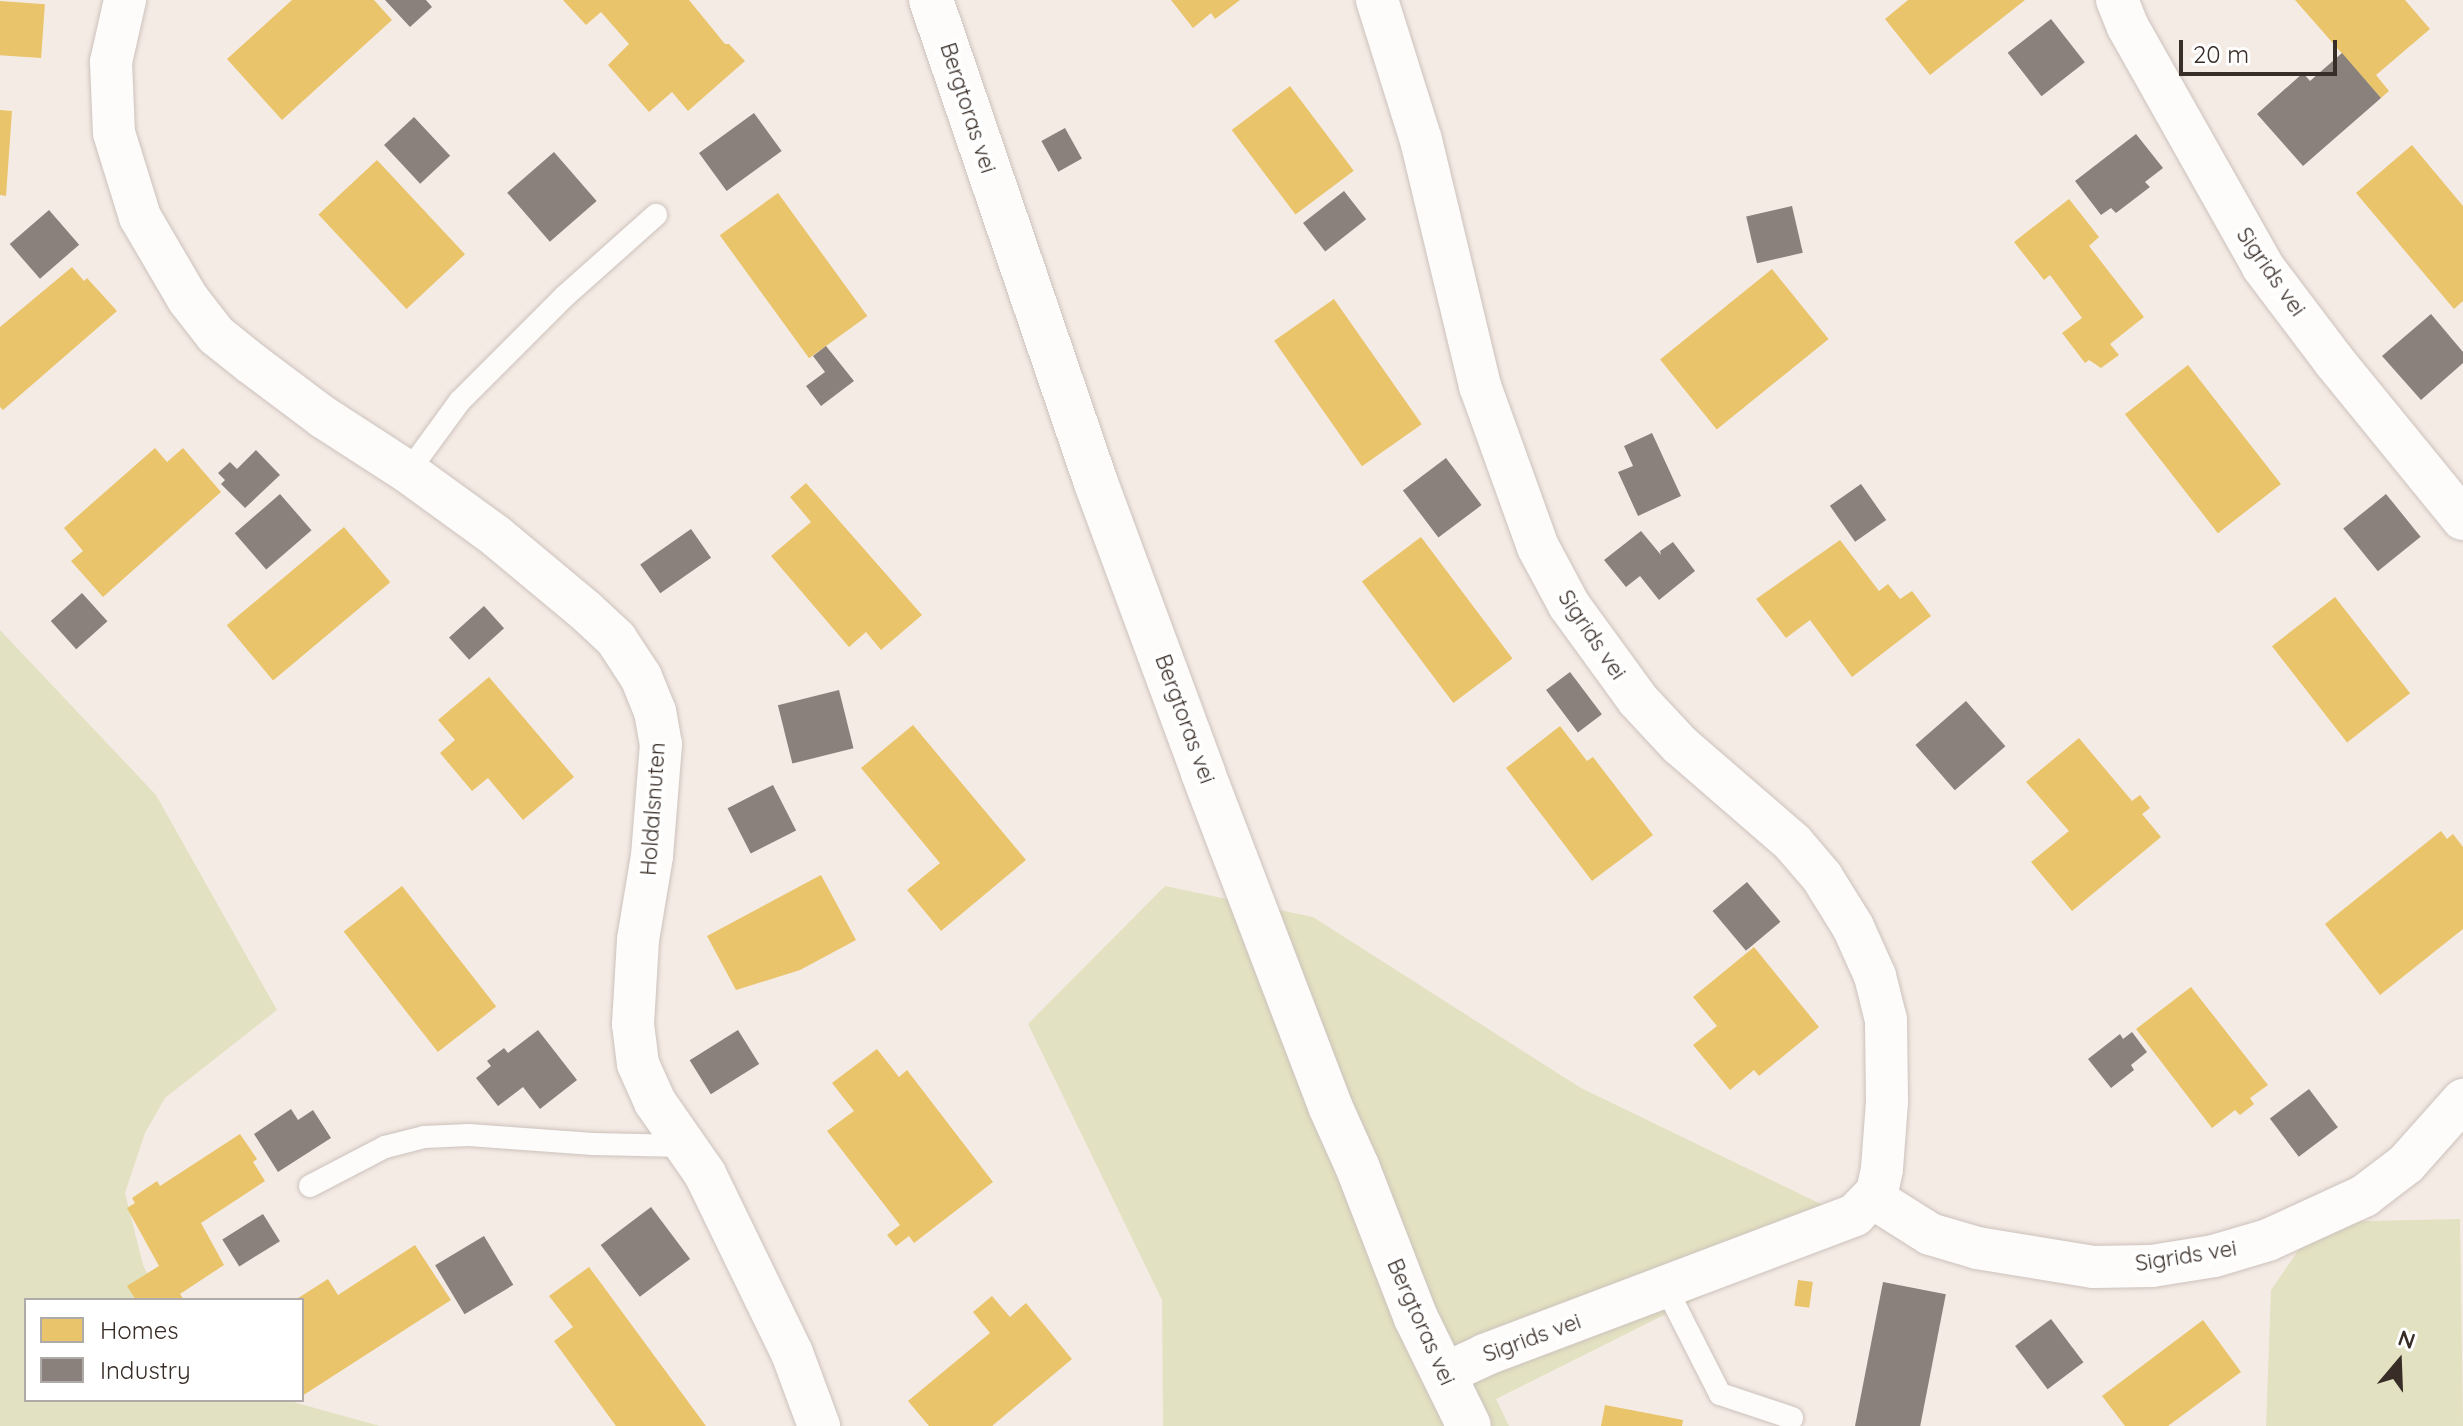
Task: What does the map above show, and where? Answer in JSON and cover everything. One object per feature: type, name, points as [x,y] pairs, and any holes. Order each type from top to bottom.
[{"type":"street","name":"Holdalsnuten","points":[[125,0],[111,62],[114,133],[140,217],[188,299],[216,335],[251,363],[323,417],[408,472],[496,536],[586,611],[616,639],[641,677],[655,711],[661,744],[652,856],[638,940],[633,1024],[638,1064],[655,1102],[705,1174],[772,1311],[819,1426]]},
{"type":"street","name":"Bergtoras vei","points":[[931,0],[1096,483],[1203,773],[1330,1106],[1357,1166],[1416,1318],[1469,1426]]},
{"type":"street","name":"Sigrids vei","points":[[1377,0],[1421,140],[1480,386],[1538,547],[1569,605],[1638,700],[1680,745],[1793,843],[1822,877],[1853,927],[1875,976],[1886,1020],[1887,1102],[1882,1169],[1873,1198],[1855,1215],[1833,1226],[1485,1355],[1444,1374]]},
{"type":"street","name":"Sigrids vei","points":[[2117,0],[2128,27],[2263,267],[2334,361],[2463,519]]},
{"type":"street","name":"Sigrids vei","points":[[1873,1198],[1930,1234],[1977,1248],[2093,1267],[2167,1264],[2268,1240],[2364,1196],[2406,1164],[2463,1100]]},
{"type":"lane","points":[[408,472],[460,401],[565,296],[656,215]]},
{"type":"lane","points":[[310,1186],[385,1147],[424,1137],[469,1135],[593,1144],[685,1146]]},
{"type":"lane","points":[[1666,1288],[1720,1394],[1792,1418]]},
{"type":"green space","points":[[0,630],[156,795],[277,1010],[165,1098],[145,1133],[125,1193],[143,1265],[160,1298],[24,1298],[24,1402],[293,1402],[380,1426],[0,1426]]},
{"type":"green space","points":[[1165,886],[1313,917],[1581,1088],[1854,1220],[1496,1399],[1509,1426],[1163,1426],[1162,1300],[1028,1024]]},
{"type":"green space","points":[[2460,1219],[2463,1426],[2266,1426],[2271,1290],[2318,1222]]},
{"type":"building: Homes","points":[[292,0],[374,0],[392,20],[282,120],[227,59]]},
{"type":"building: Homes","points":[[563,0],[689,0],[725,44],[729,44],[745,61],[688,111],[672,92],[649,112],[608,65],[629,44],[601,12],[586,25]]},
{"type":"building: Homes","points":[[1171,0],[1240,0],[1215,19],[1211,13],[1193,28]]},
{"type":"building: Homes","points":[[1908,0],[2025,0],[1930,75],[1885,19]]},
{"type":"building: Homes","points":[[2295,0],[2405,0],[2430,29],[2376,75],[2389,91],[2381,98]]},
{"type":"building: Homes","points":[[0,1],[45,4],[41,58],[0,55]]},
{"type":"building: Homes","points":[[1290,86],[1354,171],[1295,215],[1232,130]]},
{"type":"building: Homes","points":[[0,110],[12,111],[6,196],[0,195]]},
{"type":"building: Homes","points":[[2412,145],[2463,206],[2463,301],[2454,309],[2356,193]]},
{"type":"building: Homes","points":[[377,160],[465,254],[406,309],[318,215]]},
{"type":"building: Homes","points":[[778,193],[867,316],[809,358],[720,235]]},
{"type":"building: Homes","points":[[2069,199],[2099,237],[2089,246],[2144,317],[2110,344],[2119,355],[2101,368],[2089,360],[2085,363],[2062,333],[2082,318],[2050,275],[2044,280],[2014,242]]},
{"type":"building: Homes","points":[[72,267],[84,281],[87,278],[117,311],[3,410],[0,407],[0,327]]},
{"type":"building: Homes","points":[[1772,269],[1829,339],[1717,430],[1660,360]]},
{"type":"building: Homes","points":[[1334,299],[1422,424],[1362,466],[1274,341]]},
{"type":"building: Homes","points":[[2188,365],[2281,484],[2218,533],[2125,414]]},
{"type":"building: Homes","points":[[155,448],[167,462],[183,448],[221,492],[103,597],[71,561],[83,551],[64,528]]},
{"type":"building: Homes","points":[[806,483],[922,615],[881,650],[866,632],[849,647],[771,556],[811,522],[790,497]]},
{"type":"building: Homes","points":[[344,527],[390,582],[273,681],[227,625]]},
{"type":"building: Homes","points":[[1421,537],[1512,658],[1453,703],[1362,582]]},
{"type":"building: Homes","points":[[1840,540],[1879,591],[1888,584],[1900,599],[1912,591],[1931,616],[1852,677],[1810,620],[1786,638],[1756,599]]},
{"type":"building: Homes","points":[[2335,597],[2410,693],[2347,742],[2272,646]]},
{"type":"building: Homes","points":[[489,677],[574,777],[523,820],[488,778],[472,791],[440,753],[455,740],[438,720]]},
{"type":"building: Homes","points":[[913,725],[1026,860],[941,931],[907,890],[940,863],[861,768]]},
{"type":"building: Homes","points":[[1560,726],[1587,761],[1593,757],[1653,835],[1592,881],[1506,768]]},
{"type":"building: Homes","points":[[2079,738],[2132,801],[2140,795],[2150,808],[2142,814],[2161,837],[2072,911],[2031,862],[2069,831],[2026,782]]},
{"type":"building: Homes","points":[[2441,831],[2447,839],[2453,834],[2463,847],[2463,929],[2380,995],[2325,924]]},
{"type":"building: Homes","points":[[821,875],[856,940],[800,970],[736,990],[707,936]]},
{"type":"building: Homes","points":[[402,886],[496,1007],[438,1052],[344,932]]},
{"type":"building: Homes","points":[[1754,947],[1819,1027],[1759,1076],[1754,1070],[1730,1090],[1693,1045],[1717,1026],[1693,997]]},
{"type":"building: Homes","points":[[2191,987],[2268,1085],[2250,1098],[2254,1104],[2240,1115],[2235,1110],[2212,1128],[2136,1029]]},
{"type":"building: Homes","points":[[877,1049],[899,1077],[907,1070],[993,1182],[914,1243],[909,1236],[896,1246],[887,1235],[900,1225],[827,1131],[854,1111],[832,1083]]},
{"type":"building: Homes","points":[[240,1134],[257,1159],[253,1162],[265,1181],[201,1223],[224,1265],[180,1294],[183,1298],[135,1298],[127,1286],[159,1266],[127,1208],[135,1203],[132,1198],[157,1181],[160,1186]]},
{"type":"building: Homes","points":[[415,1245],[451,1300],[304,1395],[304,1298],[298,1298],[328,1279],[338,1295]]},
{"type":"building: Homes","points":[[589,1267],[706,1426],[616,1426],[554,1341],[573,1327],[549,1296]]},
{"type":"building: Homes","points":[[1798,1280],[1813,1282],[1809,1308],[1794,1306]]},
{"type":"building: Homes","points":[[992,1296],[1010,1317],[1026,1303],[1072,1359],[992,1426],[929,1426],[908,1401],[990,1333],[973,1312]]},
{"type":"building: Homes","points":[[2203,1320],[2241,1372],[2168,1426],[2125,1426],[2102,1396]]},
{"type":"building: Homes","points":[[1605,1405],[1683,1420],[1682,1426],[1601,1426]]},
{"type":"building: Industry","points":[[385,0],[426,0],[432,7],[410,27]]},
{"type":"building: Industry","points":[[2051,19],[2085,62],[2042,96],[2008,53]]},
{"type":"building: Industry","points":[[2342,53],[2381,98],[2303,166],[2257,114],[2303,73],[2310,81]]},
{"type":"building: Industry","points":[[754,113],[782,151],[727,191],[699,153]]},
{"type":"building: Industry","points":[[414,117],[450,156],[420,184],[384,145]]},
{"type":"building: Industry","points":[[1065,128],[1082,159],[1058,172],[1041,141]]},
{"type":"building: Industry","points":[[2136,134],[2163,168],[2145,182],[2150,187],[2116,213],[2111,208],[2101,215],[2075,181]]},
{"type":"building: Industry","points":[[554,152],[597,201],[550,242],[507,193]]},
{"type":"building: Industry","points":[[1344,191],[1366,219],[1325,251],[1303,223]]},
{"type":"building: Industry","points":[[1792,206],[1803,253],[1757,263],[1746,217]]},
{"type":"building: Industry","points":[[49,210],[79,245],[40,279],[10,244]]},
{"type":"building: Industry","points":[[2431,314],[2463,352],[2463,363],[2421,400],[2382,356]]},
{"type":"building: Industry","points":[[826,346],[854,381],[821,406],[806,386],[825,372],[813,356]]},
{"type":"building: Industry","points":[[1652,433],[1681,496],[1638,516],[1618,472],[1633,466],[1624,446]]},
{"type":"building: Industry","points":[[256,450],[280,475],[245,508],[221,484],[225,480],[218,473],[230,462],[237,469]]},
{"type":"building: Industry","points":[[1446,458],[1482,505],[1438,538],[1403,490]]},
{"type":"building: Industry","points":[[1861,484],[1886,520],[1855,542],[1830,506]]},
{"type":"building: Industry","points":[[280,494],[311,530],[266,570],[235,533]]},
{"type":"building: Industry","points":[[2386,494],[2421,537],[2378,571],[2343,529]]},
{"type":"building: Industry","points":[[691,529],[711,558],[660,593],[640,565]]},
{"type":"building: Industry","points":[[1641,531],[1661,555],[1660,551],[1673,542],[1695,571],[1659,600],[1640,576],[1626,587],[1604,560]]},
{"type":"building: Industry","points":[[82,593],[107,621],[76,649],[51,621]]},
{"type":"building: Industry","points":[[484,606],[504,628],[469,660],[449,637]]},
{"type":"building: Industry","points":[[1570,672],[1602,714],[1578,732],[1546,690]]},
{"type":"building: Industry","points":[[839,690],[854,748],[792,763],[778,705]]},
{"type":"building: Industry","points":[[1966,701],[2005,746],[1955,790],[1915,745]]},
{"type":"building: Industry","points":[[773,785],[796,830],[751,854],[728,808]]},
{"type":"building: Industry","points":[[1747,882],[1780,922],[1746,951],[1713,911]]},
{"type":"building: Industry","points":[[538,1030],[577,1080],[540,1109],[523,1087],[498,1106],[476,1078],[491,1066],[487,1061],[504,1048],[508,1053]]},
{"type":"building: Industry","points":[[738,1030],[759,1064],[711,1094],[690,1060]]},
{"type":"building: Industry","points":[[2132,1032],[2147,1052],[2131,1065],[2134,1070],[2111,1088],[2088,1059],[2120,1034],[2123,1039]]},
{"type":"building: Industry","points":[[2309,1089],[2338,1127],[2299,1157],[2270,1118]]},
{"type":"building: Industry","points":[[291,1109],[298,1120],[313,1110],[331,1138],[278,1172],[254,1134]]},
{"type":"building: Industry","points":[[651,1207],[690,1259],[640,1297],[601,1245]]},
{"type":"building: Industry","points":[[263,1214],[280,1241],[239,1267],[222,1239]]},
{"type":"building: Industry","points":[[484,1236],[513,1285],[464,1314],[435,1265]]},
{"type":"building: Industry","points":[[1883,1282],[1946,1294],[1920,1426],[1855,1426]]},
{"type":"building: Industry","points":[[2051,1319],[2083,1362],[2048,1389],[2015,1346]]}]
